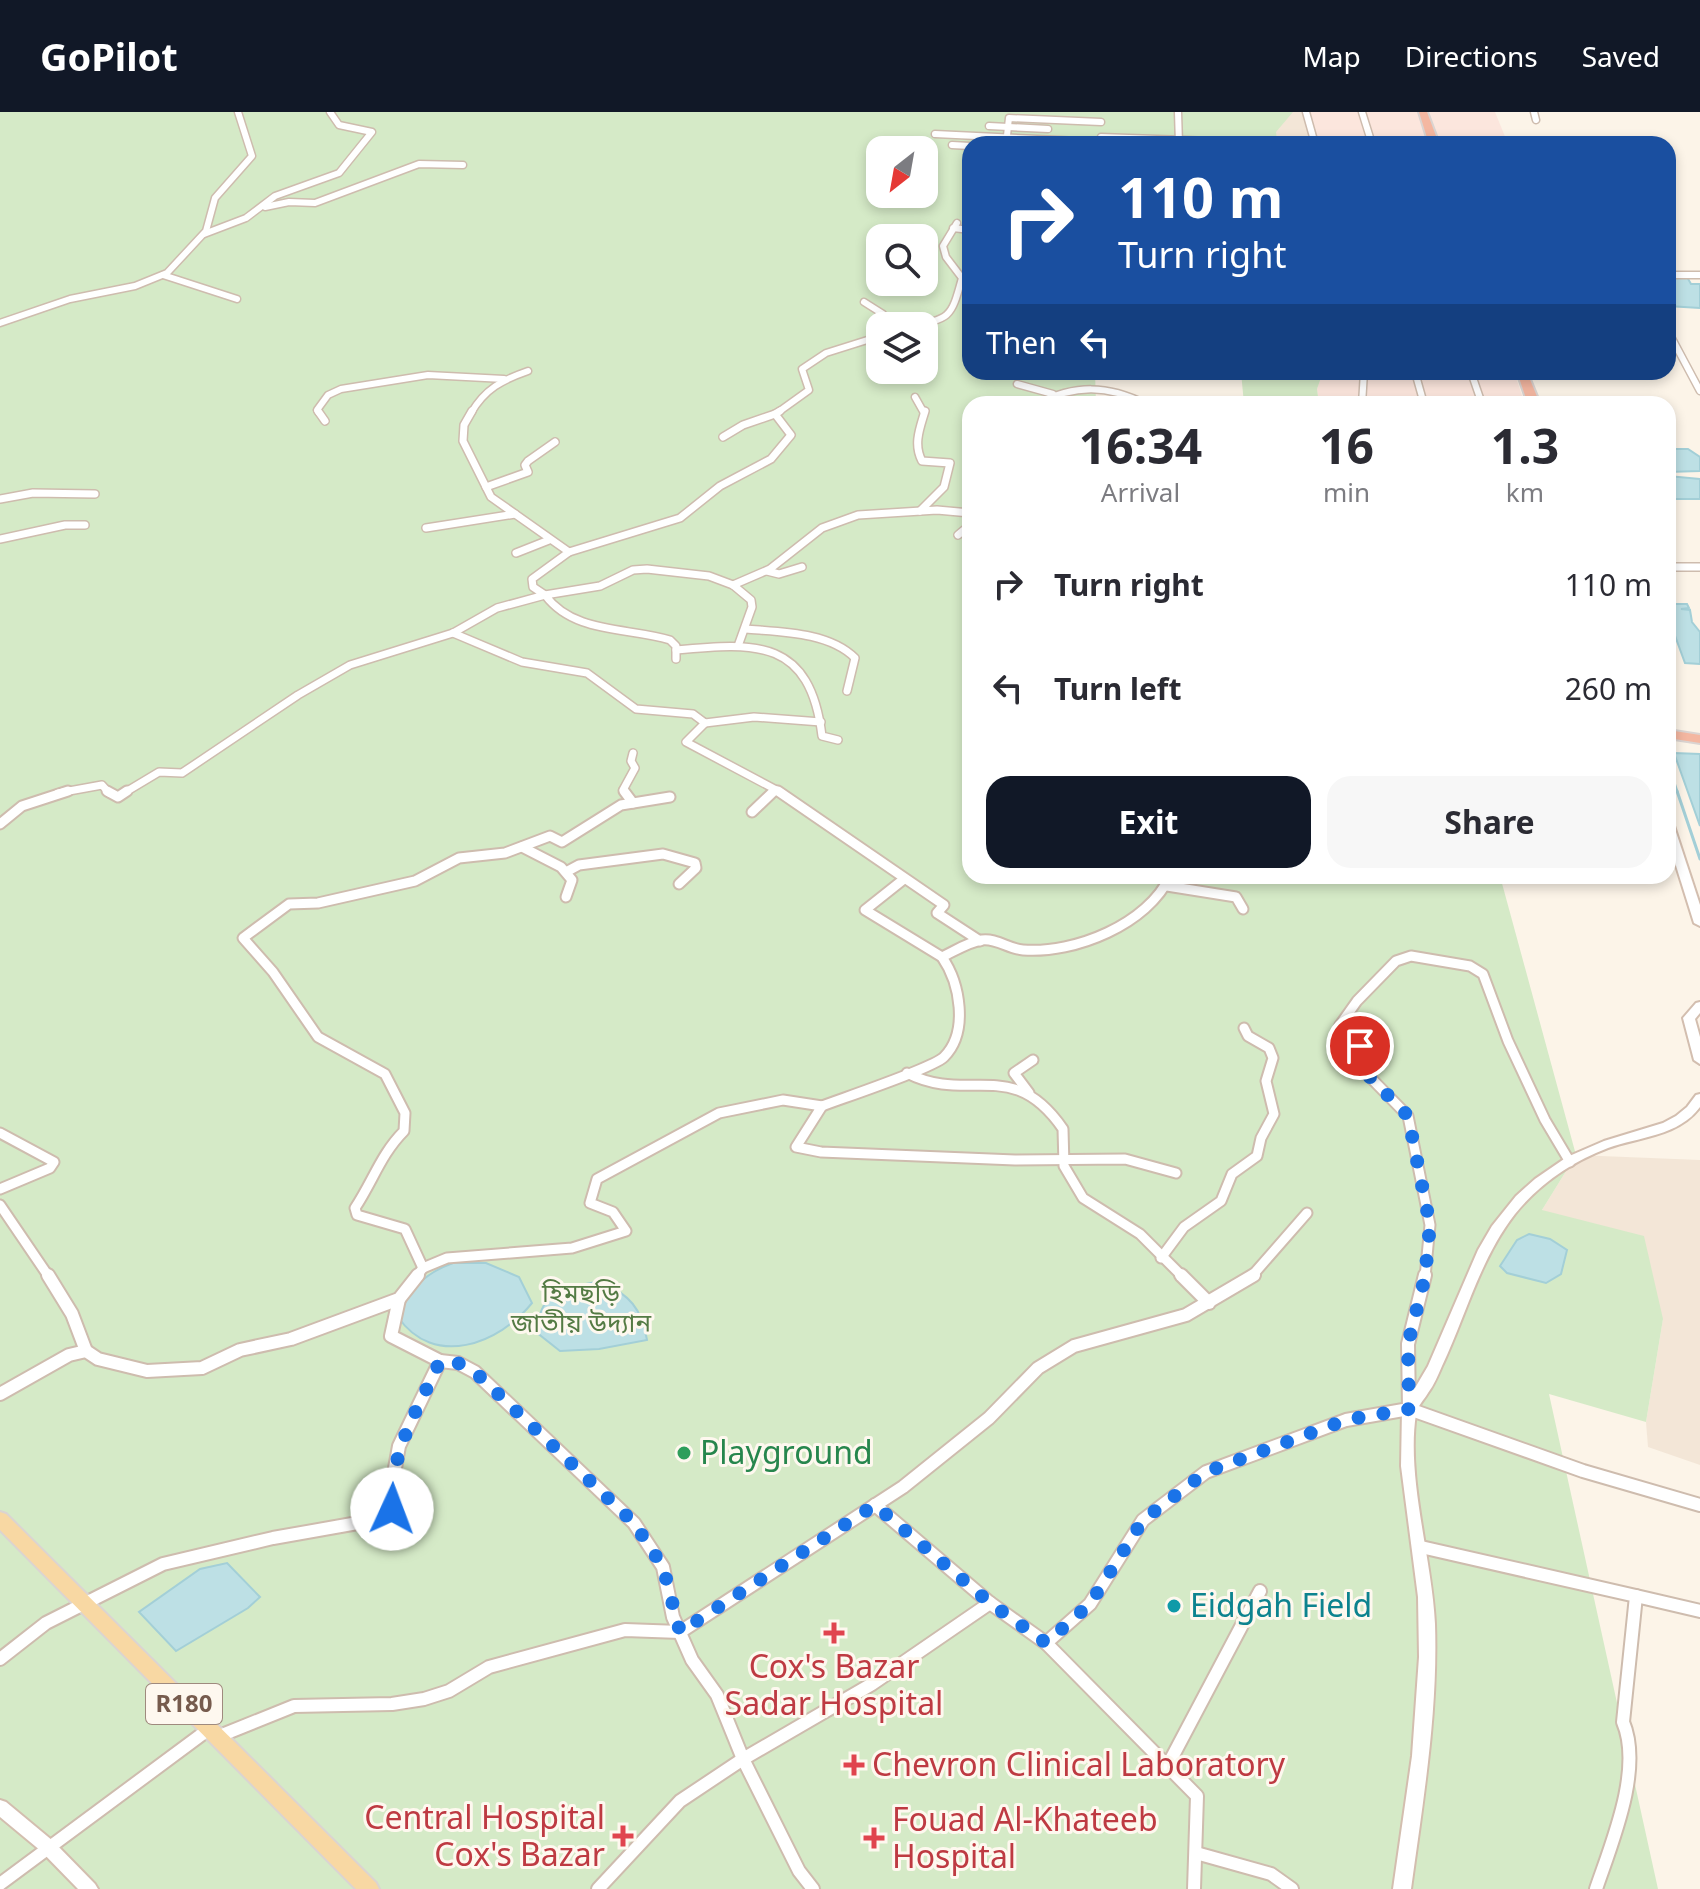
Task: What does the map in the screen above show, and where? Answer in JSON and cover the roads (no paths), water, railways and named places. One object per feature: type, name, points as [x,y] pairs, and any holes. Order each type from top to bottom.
[{"type":"highway","points":[[1428,117],[1436,136]]},
{"type":"highway","points":[[1676,738],[1700,742]]},
{"type":"main road","name":"R180","points":[[0,1519],[369,1889]]},
{"type":"street","points":[[0,323],[70,299],[135,286],[163,275],[205,230],[215,198],[252,156],[249,138],[238,112]]},
{"type":"street","points":[[205,230],[246,218],[275,196],[339,173],[369,131],[339,125],[330,112]]},
{"type":"street","points":[[1101,112],[1101,136]]},
{"type":"street","points":[[1178,112],[1179,136]]},
{"type":"street","points":[[1306,112],[1313,136]]},
{"type":"street","points":[[1362,112],[1370,136]]},
{"type":"street","points":[[1534,112],[1536,120]]},
{"type":"street","points":[[1007,136],[1009,118],[1101,122]]},
{"type":"street","points":[[989,126],[1048,129]]},
{"type":"street","points":[[935,134],[962,137]]},
{"type":"street","points":[[952,145],[962,146]]},
{"type":"street","points":[[262,208],[289,202],[308,205],[343,195],[419,164],[463,165]]},
{"type":"street","points":[[938,322],[953,315],[962,278],[948,264],[943,250],[945,236],[955,225],[962,227]]},
{"type":"street","points":[[1676,273],[1700,273]]},
{"type":"street","points":[[163,275],[237,299]]},
{"type":"street","points":[[864,302],[880,312]]},
{"type":"street","points":[[723,437],[743,425],[775,414],[809,390],[802,374],[805,367],[826,353],[866,340]]},
{"type":"street","points":[[1676,346],[1700,391]]},
{"type":"street","points":[[528,371],[504,379],[482,394],[464,425],[464,446],[491,497],[569,552]]},
{"type":"street","points":[[325,421],[317,410],[328,395],[341,389],[428,375],[499,376],[504,379]]},
{"type":"street","points":[[1017,384],[1053,394]]},
{"type":"street","points":[[1050,396],[1067,388],[1090,387],[1114,390],[1128,396]]},
{"type":"street","points":[[915,397],[925,410],[917,431],[916,454],[922,461],[950,463],[944,487],[920,511]]},
{"type":"street","points":[[775,414],[791,435],[771,459],[720,486],[680,518],[569,552],[532,579],[533,587],[553,605],[578,620],[661,636],[673,642],[676,655],[738,646],[772,650],[788,658],[818,703],[822,736],[838,740]]},
{"type":"street","points":[[486,487],[528,472],[525,465],[528,461],[555,442]]},
{"type":"street","points":[[0,499],[33,493],[95,494]]},
{"type":"street","points":[[733,585],[767,571],[830,524],[868,512],[962,513]]},
{"type":"street","points":[[426,528],[515,514]]},
{"type":"street","points":[[0,539],[65,525],[85,525]]},
{"type":"street","points":[[958,535],[962,532]]},
{"type":"street","points":[[516,553],[549,540]]},
{"type":"street","points":[[1676,566],[1700,560]]},
{"type":"street","points":[[1676,562],[1700,567]]},
{"type":"street","points":[[767,571],[779,574],[802,567]]},
{"type":"street","points":[[0,824],[15,808],[40,797],[102,785],[111,796],[118,797],[159,772],[182,773],[298,695],[350,665],[453,633],[497,608],[545,595],[600,586],[640,569],[701,573],[733,585],[751,600],[746,629],[738,646]]},
{"type":"street","points":[[746,629],[790,633],[845,649],[855,658],[847,691]]},
{"type":"street","points":[[453,633],[522,662],[587,673],[636,709],[693,714],[705,723]]},
{"type":"street","points":[[821,722],[754,717],[705,723],[686,742],[776,790],[944,905],[937,913],[980,941],[1021,950],[1050,949],[1090,940],[1157,903],[1166,884]]},
{"type":"street","points":[[633,753],[631,761],[635,768],[623,790],[633,803]]},
{"type":"street","points":[[752,812],[776,790]]},
{"type":"street","points":[[423,1268],[405,1229],[357,1215],[355,1208],[376,1176],[384,1151],[404,1131],[405,1113],[385,1074],[318,1037],[273,972],[243,938],[289,904],[318,903],[403,884],[459,858],[505,853],[550,836],[562,842],[621,805],[670,797]]},
{"type":"street","points":[[522,847],[566,872],[572,880],[566,897]]},
{"type":"street","points":[[1676,848],[1700,923]]},
{"type":"street","points":[[566,872],[579,865],[600,865],[672,854],[695,863],[696,868],[687,880],[679,884]]},
{"type":"street","points":[[813,1889],[799,1871],[743,1759],[717,1695],[692,1660],[680,1632],[663,1567],[634,1523],[475,1372],[458,1363],[440,1361],[391,1336],[399,1299],[423,1268],[447,1258],[572,1248],[626,1231],[613,1212],[590,1203],[597,1179],[719,1113],[783,1100],[822,1106],[942,1059],[951,1049],[959,998],[949,964],[865,910],[904,879]]},
{"type":"street","points":[[1181,884],[1236,897],[1243,909]]},
{"type":"street","points":[[942,957],[980,941]]},
{"type":"street","points":[[1402,1889],[1424,1702],[1427,1626],[1421,1547],[1411,1505],[1408,1344],[1425,1277],[1430,1225],[1408,1116],[1367,1074],[1360,1046],[1340,1025],[1357,1001],[1396,961],[1411,956],[1470,966],[1483,974],[1514,1054],[1545,1120],[1570,1162]]},
{"type":"street","points":[[1700,1006],[1689,1018],[1700,1060]]},
{"type":"street","points":[[1161,1258],[1182,1228],[1224,1201],[1229,1193],[1232,1174],[1257,1156],[1261,1138],[1274,1114],[1266,1081],[1273,1058],[1269,1048],[1248,1036],[1244,1028]]},
{"type":"street","points":[[1026,1096],[1029,1092],[1014,1073],[1033,1060]]},
{"type":"street","points":[[907,1073],[931,1086],[959,1088],[1003,1083],[1026,1096],[1062,1125],[1067,1139],[1063,1159],[1083,1199],[1098,1212],[1137,1231],[1209,1303]]},
{"type":"street","points":[[1409,1409],[1424,1389],[1485,1251],[1505,1220],[1548,1175],[1596,1148],[1683,1121],[1700,1098]]},
{"type":"street","points":[[822,1106],[796,1147],[821,1152],[1125,1159],[1176,1173]]},
{"type":"street","points":[[0,1133],[54,1162],[50,1168],[0,1189]]},
{"type":"street","points":[[0,1205],[27,1249],[67,1302],[82,1331],[86,1351],[98,1359],[147,1371],[202,1368],[240,1350],[291,1339],[399,1299]]},
{"type":"street","points":[[0,1884],[47,1846],[213,1733],[294,1706],[392,1704],[424,1699],[449,1691],[489,1667],[625,1630],[680,1632],[875,1505],[989,1418],[1038,1368],[1074,1346],[1186,1315],[1257,1272],[1307,1213]]},
{"type":"street","points":[[0,1394],[69,1355],[86,1351]]},
{"type":"street","points":[[0,1659],[46,1623],[163,1564],[273,1538],[386,1518],[392,1509],[391,1478],[397,1452],[440,1361]]},
{"type":"street","points":[[1046,1643],[1090,1604],[1143,1520],[1194,1480],[1223,1464],[1346,1420],[1409,1409],[1583,1471],[1700,1505]]},
{"type":"street","points":[[875,1505],[990,1603],[1046,1643],[1168,1765],[1200,1802],[1194,1889]]},
{"type":"street","points":[[1421,1547],[1700,1611]]},
{"type":"street","points":[[1168,1765],[1260,1591]]},
{"type":"street","points":[[1596,1889],[1615,1833],[1628,1774],[1631,1741],[1623,1722],[1636,1596]]},
{"type":"street","points":[[598,1889],[680,1801],[743,1759],[872,1684],[990,1603]]},
{"type":"street","points":[[0,1807],[47,1846],[89,1889]]},
{"type":"street","points":[[1196,1853],[1271,1874],[1292,1889]]},
{"type":"water","points":[[1676,276],[1687,277],[1691,284],[1700,284],[1700,308],[1676,306]]},
{"type":"water","points":[[1676,449],[1688,449],[1700,457],[1700,471],[1676,472]]},
{"type":"water","points":[[1676,477],[1700,479],[1700,499],[1676,499]]},
{"type":"water","points":[[1676,604],[1687,604],[1689,608],[1681,609],[1690,610],[1692,622],[1700,632],[1700,664],[1685,663],[1676,638]]},
{"type":"water","points":[[1676,753],[1700,754],[1700,826],[1676,759]]},
{"type":"water","points":[[1529,1234],[1550,1239],[1567,1250],[1561,1274],[1546,1283],[1507,1273],[1500,1266],[1517,1240]]},
{"type":"water","points":[[453,1263],[486,1263],[519,1277],[532,1303],[518,1318],[485,1339],[466,1345],[429,1343],[413,1333],[398,1317],[419,1283]]},
{"type":"water","points":[[601,1281],[633,1304],[642,1319],[647,1340],[599,1349],[560,1351],[536,1332],[543,1306],[549,1298],[565,1289]]},
{"type":"water","points":[[227,1563],[260,1597],[248,1608],[176,1651],[139,1612],[200,1569]]},
{"type":"waterway","points":[[1676,787],[1678,793]]},
{"type":"waterway","points":[[1677,791],[1700,859]]},
{"type":"place","name":"Playground","points":[[684,1453]]},
{"type":"place","name":"Eidgah Field","points":[[1174,1606]]},
{"type":"place","name":"Cox's Bazar Sadar Hospital","points":[[834,1633]]},
{"type":"place","name":"Chevron Clinical Laboratory","points":[[854,1765]]},
{"type":"place","name":"Central Hospital Cox's Bazar","points":[[623,1836]]},
{"type":"place","name":"Fouad Al-Khateeb Hospital","points":[[874,1838]]},
{"type":"park label","name":"হিমছড়ি জাতীয় উদ্যান","points":[[581,1308]]}]
